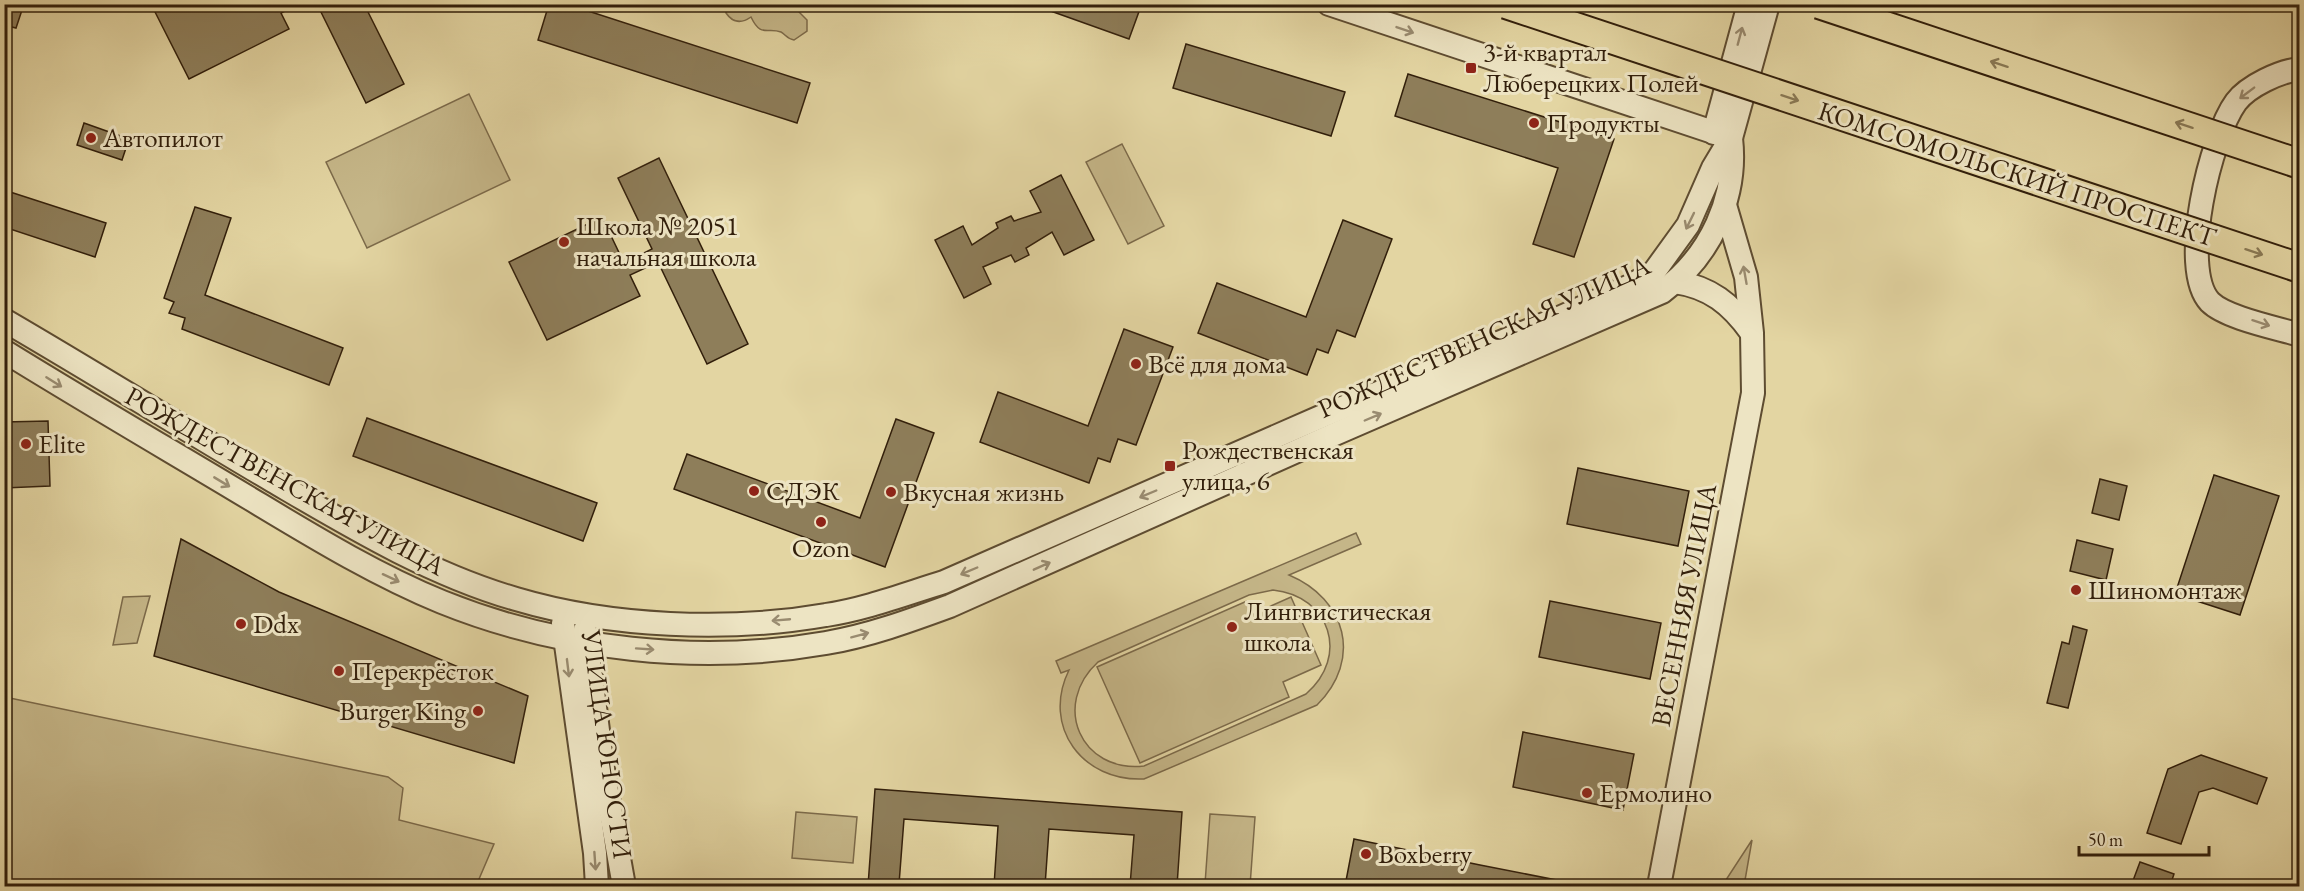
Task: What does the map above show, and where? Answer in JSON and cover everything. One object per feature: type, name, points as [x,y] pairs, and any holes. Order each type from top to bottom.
[{"type":"main road","name":"КОМСОМОЛЬСКИЙ ПРОСПЕКТ","points":[[1506,4],[2300,267]]},
{"type":"main road","points":[[1819,4],[2300,164]]},
{"type":"street","points":[[1329,4],[1725,144]]},
{"type":"street","points":[[1725,144],[1749,4]]},
{"type":"street","points":[[1725,144],[1768,4]]},
{"type":"street","points":[[2300,69],[2255,87],[2237,100],[2221,127],[2207,178],[2197,248],[2198,271],[2209,301],[2220,310],[2300,335]]},
{"type":"street","name":"РОЖДЕСТВЕНСКАЯ УЛИЦА","points":[[4,351],[103,412],[379,572],[442,602],[507,624],[620,648],[736,653],[825,644],[896,626],[950,606],[1331,435],[1662,292],[1675,282],[1700,255],[1725,205],[1725,144]]},
{"type":"street","name":"РОЖДЕСТВЕНСКАЯ УЛИЦА","points":[[4,320],[333,517],[399,553],[515,599],[584,614],[678,623],[736,624],[824,616],[884,601],[944,582],[1325,415],[1632,285],[1654,272],[1688,225],[1725,144]]},
{"type":"street","name":"ВЕСЕННЯЯ УЛИЦА","points":[[1659,886],[1753,393],[1752,333],[1743,260],[1725,205]]},
{"type":"street","points":[[1675,282],[1694,285],[1713,293],[1735,309],[1752,333]]},
{"type":"street","name":"УЛИЦА ЮНОСТИ","points":[[561,610],[595,853],[597,886]]},
{"type":"street","name":"УЛИЦА ЮНОСТИ","points":[[584,614],[603,769],[624,886]]},
{"type":"shaded area","points":[[726,4],[799,5],[799,12],[807,20],[807,31],[794,40],[781,32],[761,30],[751,17],[744,21],[734,21],[726,13]]},
{"type":"shaded area","points":[[469,94],[510,180],[367,248],[326,162]]},
{"type":"shaded area","points":[[1122,144],[1164,226],[1128,244],[1086,162]]},
{"type":"shaded area","points":[[1356,533],[1361,544],[1289,575],[1324,599],[1335,615],[1342,632],[1343,650],[1340,669],[1331,687],[1317,705],[1144,779],[1122,778],[1103,771],[1086,761],[1073,747],[1064,730],[1060,712],[1062,691],[1069,670],[1061,673],[1056,661]],"holes":[[[1273,590],[1293,595],[1308,603],[1320,616],[1327,630],[1330,646],[1327,663],[1320,679],[1306,694],[1144,766],[1122,765],[1104,759],[1089,748],[1080,733],[1075,716],[1076,697],[1084,679],[1098,662],[1249,595]]]},
{"type":"shaded area","points":[[150,596],[137,643],[113,645],[123,597]]},
{"type":"shaded area","points":[[1291,597],[1321,665],[1283,682],[1289,697],[1140,763],[1097,667],[1247,601],[1253,614]]},
{"type":"shaded area","points":[[5,697],[388,777],[403,788],[399,820],[494,844],[476,886],[5,886]]},
{"type":"shaded area","points":[[796,812],[857,817],[853,863],[792,858]]},
{"type":"shaded area","points":[[1210,814],[1255,817],[1250,886],[1205,884]]},
{"type":"shaded area","points":[[1752,840],[1744,886],[1722,886]]},
{"type":"building","points":[[4,4],[24,4],[16,28],[4,25]]},
{"type":"building","points":[[151,4],[299,4],[281,13],[289,29],[189,79]]},
{"type":"building","points":[[317,4],[364,4],[404,84],[366,103]]},
{"type":"building","points":[[549,4],[587,4],[585,10],[810,83],[797,123],[538,40]]},
{"type":"building","points":[[1031,4],[1137,4],[1141,6],[1129,39]]},
{"type":"building","points":[[1186,44],[1345,92],[1331,136],[1173,88]]},
{"type":"building","points":[[1408,74],[1614,139],[1574,257],[1533,244],[1558,168],[1395,116]]},
{"type":"building","points":[[84,123],[129,139],[122,160],[77,145]]},
{"type":"building","points":[[659,158],[748,344],[707,364],[658,262],[630,275],[640,296],[547,340],[509,262],[602,217],[624,263],[652,249],[618,178]]},
{"type":"building","points":[[1061,175],[1094,240],[1064,255],[1052,232],[1026,248],[1029,255],[1015,262],[1011,255],[983,267],[991,284],[964,298],[935,240],[963,226],[972,245],[998,228],[996,223],[1011,216],[1014,221],[1041,212],[1030,191]]},
{"type":"building","points":[[4,190],[106,223],[95,257],[4,227]]},
{"type":"building","points":[[195,207],[231,218],[205,295],[343,348],[329,385],[182,329],[185,318],[169,313],[174,302],[164,298]]},
{"type":"building","points":[[1343,220],[1392,239],[1355,337],[1337,330],[1328,353],[1317,349],[1307,375],[1198,333],[1217,283],[1306,317]]},
{"type":"building","points":[[1124,329],[1173,347],[1136,445],[1118,439],[1110,462],[1098,458],[1089,483],[980,442],[998,392],[1088,426]]},
{"type":"building","points":[[367,418],[597,503],[583,541],[353,456]]},
{"type":"building","points":[[896,419],[934,433],[885,567],[674,489],[687,454],[860,518]]},
{"type":"building","points":[[48,421],[50,486],[4,488],[4,422]]},
{"type":"building","points":[[1578,468],[1689,491],[1678,546],[1567,524]]},
{"type":"building","points":[[2214,475],[2279,496],[2240,615],[2175,594]]},
{"type":"building","points":[[2100,479],[2127,486],[2119,520],[2092,513]]},
{"type":"building","points":[[181,539],[279,592],[528,696],[514,763],[154,656]]},
{"type":"building","points":[[2077,540],[2113,549],[2106,580],[2070,571]]},
{"type":"building","points":[[1550,601],[1661,623],[1650,679],[1539,657]]},
{"type":"building","points":[[2073,626],[2087,630],[2068,708],[2047,703],[2062,642],[2069,644]]},
{"type":"building","points":[[1523,732],[1634,754],[1623,810],[1513,787]]},
{"type":"building","points":[[2201,755],[2267,778],[2257,804],[2213,788],[2199,792],[2181,844],[2147,833],[2168,769]]},
{"type":"building","points":[[875,789],[1182,812],[1177,886],[1130,886],[1134,835],[1049,829],[1045,886],[994,886],[998,826],[904,819],[899,884],[937,886],[868,886]]},
{"type":"building","points":[[1354,839],[1480,865],[1587,886],[1345,886]]},
{"type":"building","points":[[2140,862],[2174,874],[2170,886],[2131,886]]},
{"type":"place","name":"3-й квартал Люберецких Полей","points":[[1471,68]]},
{"type":"place","name":"Продукты","points":[[1534,123]]},
{"type":"place","name":"Автопилот","points":[[91,138]]},
{"type":"place","name":"Школа № 2051 начальная школа","points":[[564,242]]},
{"type":"place","name":"Всё для дома","points":[[1136,364]]},
{"type":"place","name":"Elite","points":[[26,444]]},
{"type":"place","name":"Рождественская улица, 6","points":[[1170,466]]},
{"type":"place","name":"СДЭК","points":[[754,491]]},
{"type":"place","name":"Вкусная жизнь","points":[[891,492]]},
{"type":"place","name":"Ozon","points":[[821,522]]},
{"type":"place","name":"Шиномонтаж","points":[[2076,590]]},
{"type":"place","name":"Ddx","points":[[241,624]]},
{"type":"place","name":"Лингвистическая школа","points":[[1232,627]]},
{"type":"place","name":"Перекрёсток","points":[[339,671]]},
{"type":"place","name":"Burger King","points":[[478,711]]},
{"type":"place","name":"Ермолино","points":[[1587,793]]},
{"type":"place","name":"Boxberry","points":[[1366,854]]}]
